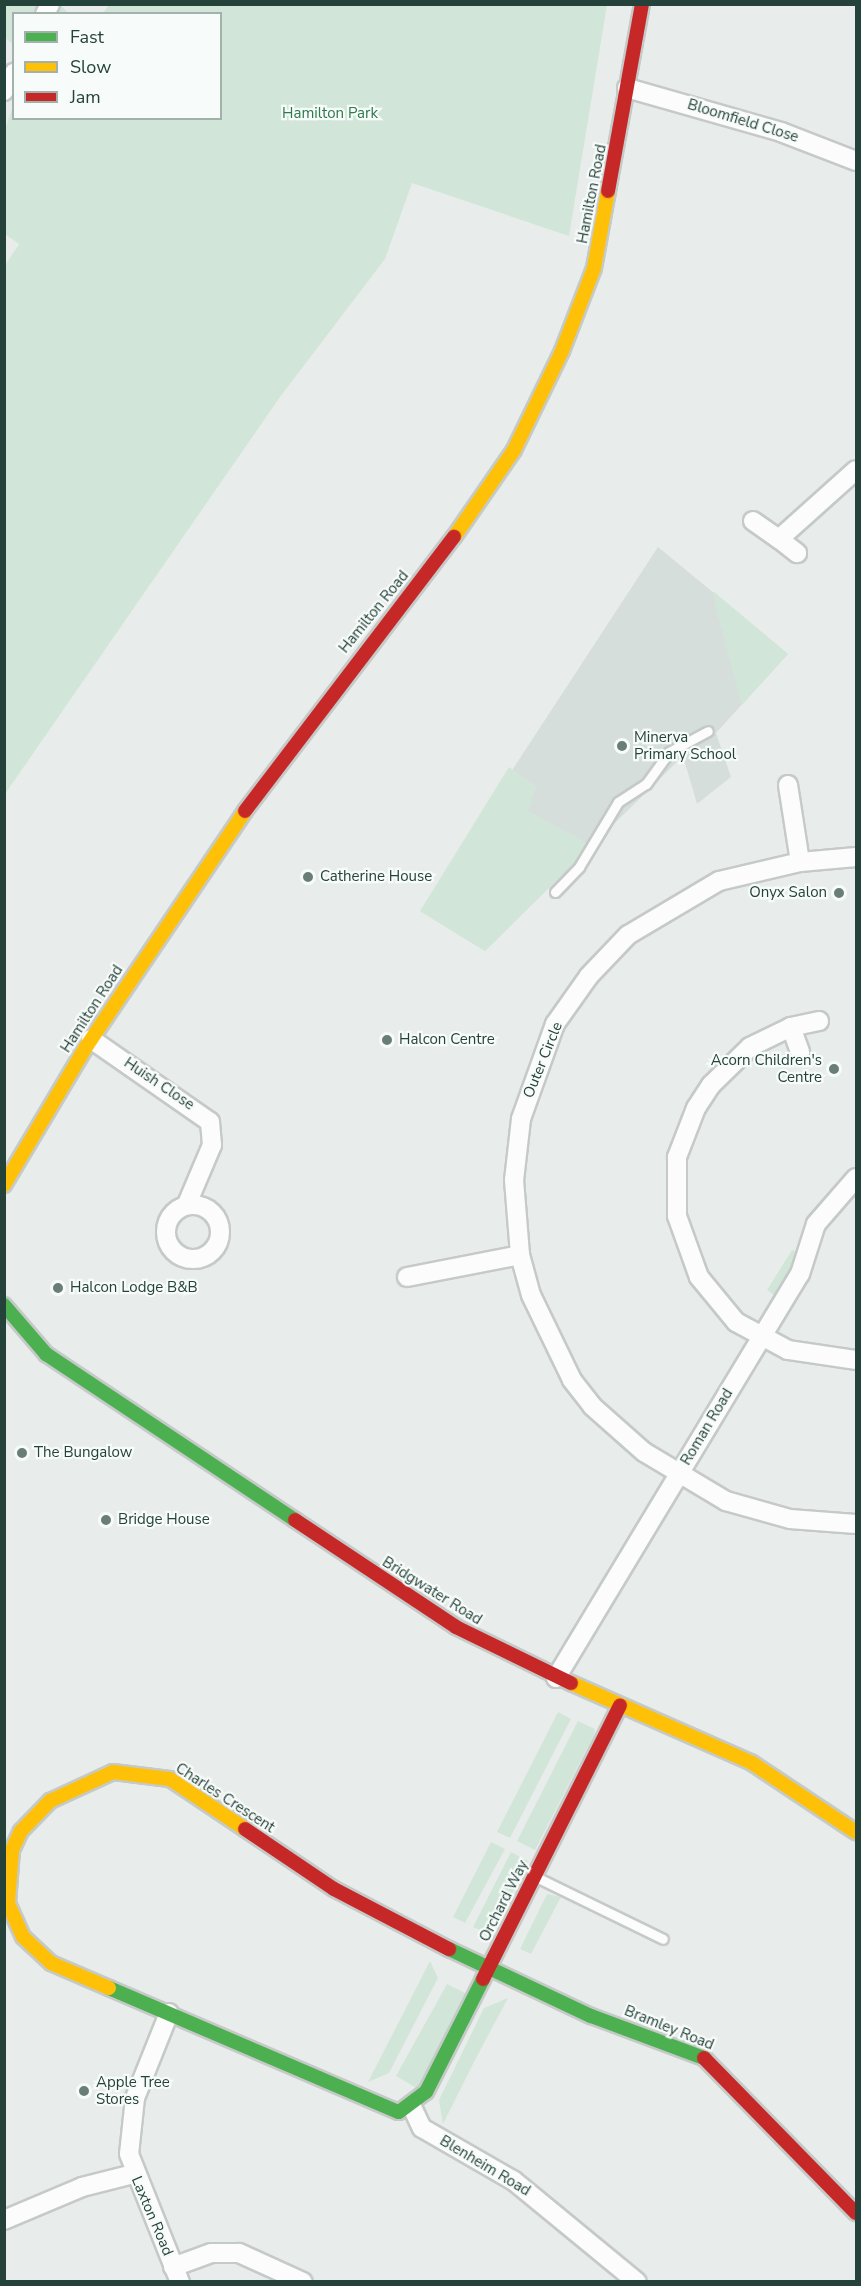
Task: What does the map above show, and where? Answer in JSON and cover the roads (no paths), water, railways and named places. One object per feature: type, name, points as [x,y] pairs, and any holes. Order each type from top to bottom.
[{"type":"street","name":"Hamilton Road","points":[[4,1185],[91,1039],[311,717],[446,549],[514,450],[562,351],[594,267],[642,4]]},
{"type":"street","points":[[4,91],[12,77]]},
{"type":"street","name":"Bloomfield Close","points":[[627,88],[782,132],[856,161]]},
{"type":"street","points":[[779,539],[856,470]]},
{"type":"street","points":[[753,521],[797,553]]},
{"type":"street","points":[[788,785],[800,862]]},
{"type":"street","name":"Outer Circle","points":[[856,857],[800,862],[719,881],[672,905],[628,935],[589,976],[555,1024],[521,1119],[514,1180],[520,1255],[542,1326],[572,1380],[613,1426],[678,1475],[726,1501],[769,1516],[856,1524]]},
{"type":"street","points":[[819,1021],[791,1027],[750,1047],[711,1085],[684,1137],[674,1184],[686,1251],[699,1276],[736,1322],[762,1336],[812,1356],[856,1360]]},
{"type":"street","points":[[791,1027],[800,1052]]},
{"type":"street","name":"Huish Close","points":[[91,1039],[210,1122],[213,1145],[187,1204]]},
{"type":"street","name":"Roman Road","points":[[556,1678],[800,1274],[816,1224],[856,1178]]},
{"type":"street","points":[[407,1277],[520,1255]]},
{"type":"street","name":"Bridgwater Road","points":[[4,1305],[16,1331],[46,1354],[400,1592],[505,1654],[786,1781],[856,1832]]},
{"type":"street","name":"Orchard Way","points":[[412,2108],[426,2092],[620,1705]]},
{"type":"street","name":"Charles Crescent","points":[[412,2108],[393,2110],[51,1962],[23,1937],[8,1903],[7,1870],[21,1831],[50,1801],[113,1772],[170,1779],[334,1889],[488,1970]]},
{"type":"street","name":"Bramley Road","points":[[488,1970],[704,2057],[856,2213]]},
{"type":"street","name":"Laxton Road","points":[[169,2013],[135,2098],[129,2154],[133,2174],[177,2274]]},
{"type":"street","name":"Blenheim Road","points":[[412,2108],[422,2128],[514,2181],[637,2282]]},
{"type":"street","points":[[4,2220],[73,2190],[133,2174]]},
{"type":"street","points":[[177,2274],[211,2253],[239,2253],[303,2282]]},
{"type":"lane","points":[[555,892],[579,867],[618,802],[646,784],[669,752],[708,731]]},
{"type":"lane","points":[[535,1877],[663,1940]]},
{"type":"place","name":"Minerva Primary School","points":[[622,746]]},
{"type":"place","name":"Catherine House","points":[[308,877]]},
{"type":"place","name":"Onyx Salon","points":[[839,893]]},
{"type":"place","name":"Halcon Centre","points":[[387,1040]]},
{"type":"place","name":"Acorn Children's Centre","points":[[834,1069]]},
{"type":"place","name":"Halcon Lodge B&B","points":[[58,1288]]},
{"type":"place","name":"The Bungalow","points":[[22,1453]]},
{"type":"place","name":"Bridge House","points":[[106,1520]]},
{"type":"place","name":"Apple Tree Stores","points":[[84,2091]]},
{"type":"park label","name":"Hamilton Park","points":[[330,114]]}]
